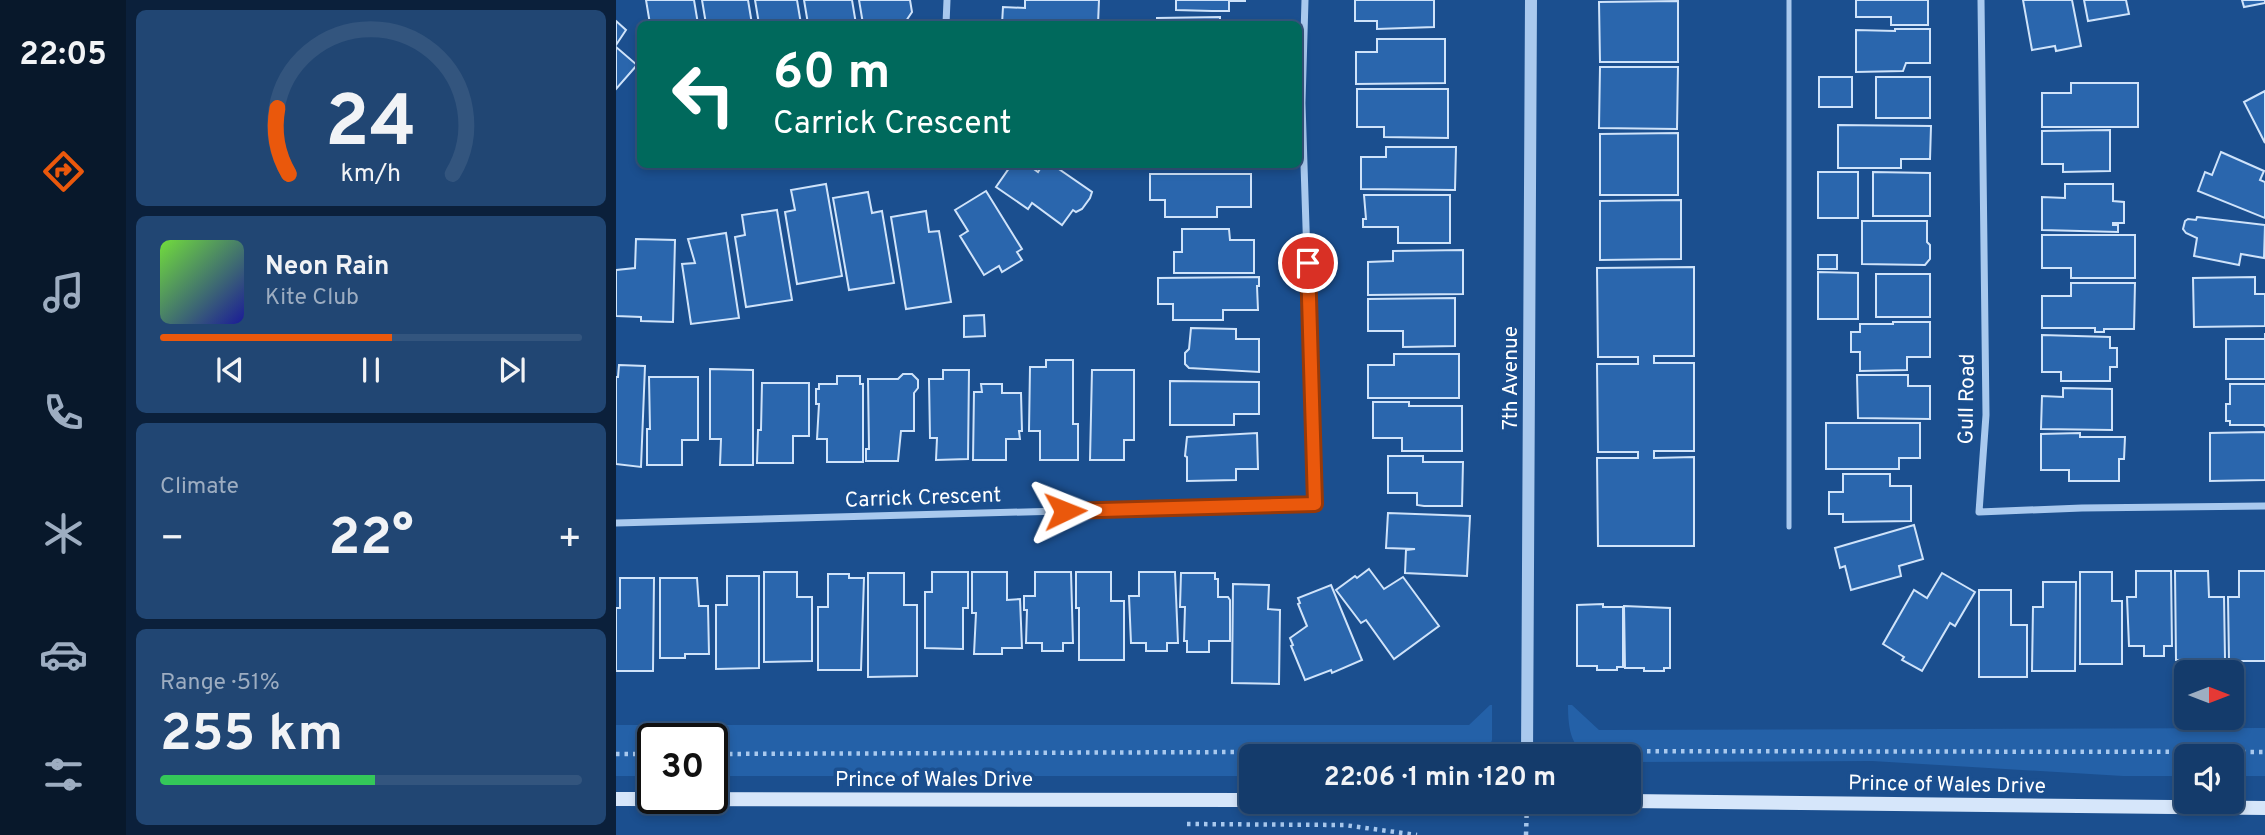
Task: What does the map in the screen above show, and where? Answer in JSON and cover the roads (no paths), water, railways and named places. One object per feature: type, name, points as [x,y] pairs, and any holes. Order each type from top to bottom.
[{"type":"main road","name":"Prince of Wales Drive","points":[[616,799],[1239,800]]},
{"type":"main road","name":"Prince of Wales Drive","points":[[1641,801],[2265,808]]},
{"type":"street","points":[[946,21],[947,0]]},
{"type":"street","name":"Carrick Crescent","points":[[616,523],[1315,504],[1302,103],[1305,0]]},
{"type":"street","name":"7th Avenue","points":[[1527,744],[1531,0]]},
{"type":"street","name":"Gull Road","points":[[1981,0],[1986,415],[1979,512],[2265,506]]},
{"type":"lane","points":[[1788,527],[1789,0]]}]
